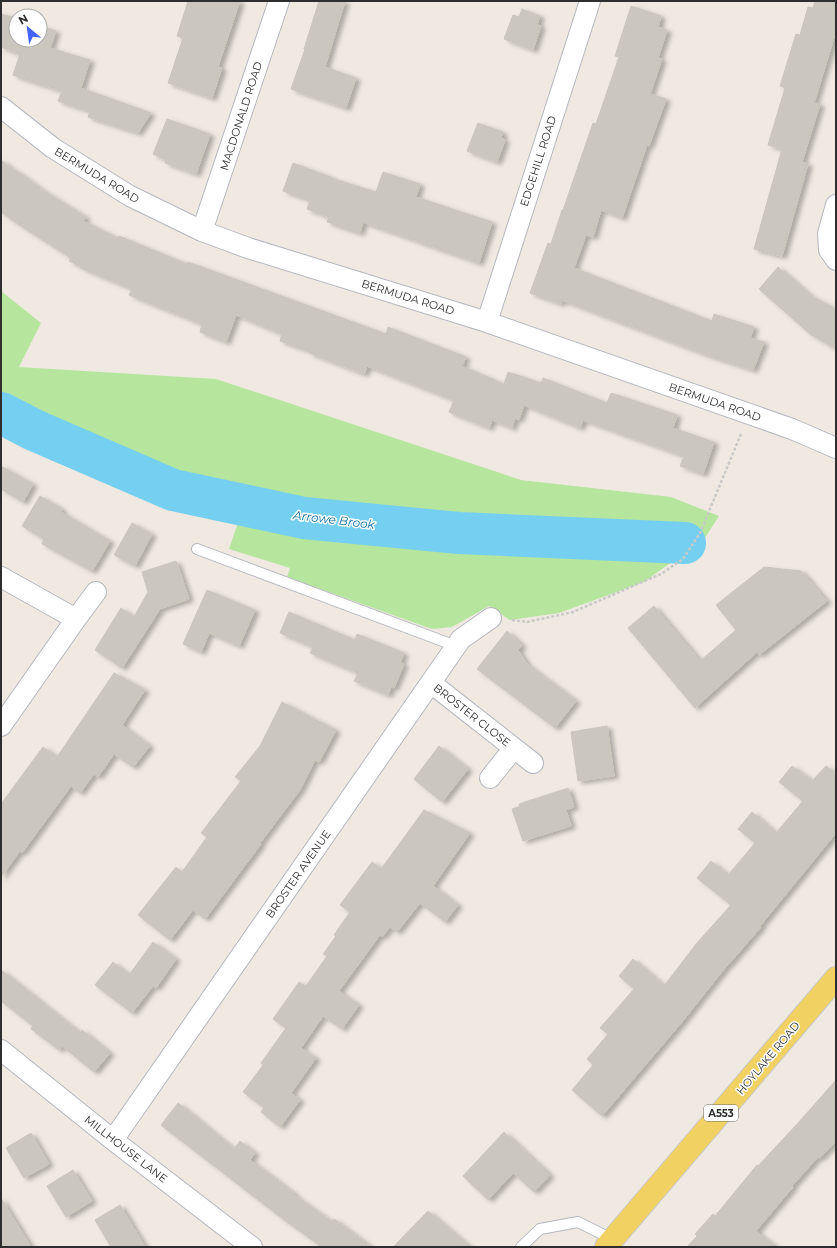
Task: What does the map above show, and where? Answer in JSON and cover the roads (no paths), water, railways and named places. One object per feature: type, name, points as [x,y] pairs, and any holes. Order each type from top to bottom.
[{"type":"main road","name":"HOYLAKE ROAD","points":[[609,1243],[836,978]]},
{"type":"street","name":"MACDONALD ROAD","points":[[202,231],[279,1]]},
{"type":"street","name":"EDGEHILL ROAD","points":[[487,322],[590,1]]},
{"type":"street","name":"BERMUDA ROAD","points":[[1,107],[54,148],[130,196],[202,231],[248,248],[487,322],[792,429],[836,448]]},
{"type":"street","points":[[836,205],[828,234],[829,250],[836,260]]},
{"type":"street","points":[[1,578],[76,619]]},
{"type":"street","points":[[1,726],[96,592]]},
{"type":"street","name":"BROSTER AVENUE","points":[[113,1140],[456,646],[461,640],[491,618]]},
{"type":"street","name":"BROSTER CLOSE","points":[[431,683],[533,763]]},
{"type":"street","name":"BROSTER CLOSE","points":[[490,778],[514,748]]},
{"type":"street","name":"MILLHOUSE LANE","points":[[1,1050],[113,1140],[252,1247]]},
{"type":"lane","points":[[197,549],[456,646]]},
{"type":"lane","points":[[521,1247],[540,1229],[578,1222],[609,1243]]},
{"type":"waterway","name":"Arrowe Brook","points":[[1,413],[34,430],[173,490],[304,518],[459,533],[685,543]]}]
